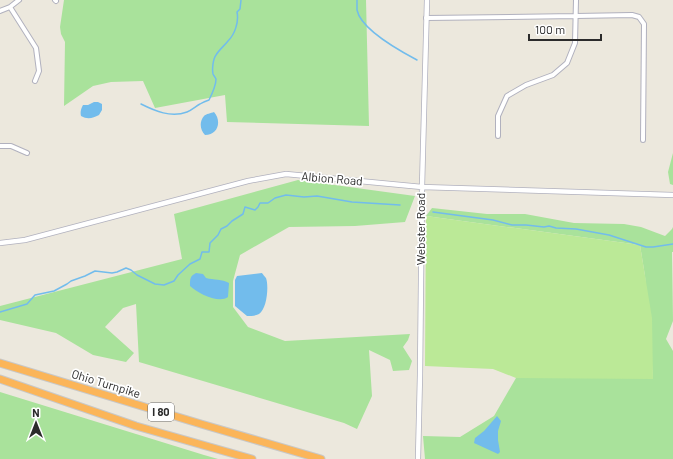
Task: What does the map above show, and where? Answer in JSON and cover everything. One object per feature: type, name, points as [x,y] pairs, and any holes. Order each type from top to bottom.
[{"type":"highway","name":"Ohio Turnpike","points":[[0,363],[321,459]]},
{"type":"highway","name":"I 80","points":[[0,379],[136,426],[252,459]]},
{"type":"street","points":[[0,11],[10,7],[19,0]]},
{"type":"street","name":"Webster Road","points":[[418,459],[422,187],[427,0]]},
{"type":"street","points":[[498,136],[498,116],[507,96],[526,85],[553,75],[567,63],[575,43],[576,0]]},
{"type":"street","points":[[10,7],[36,48],[39,72],[35,81]]},
{"type":"street","points":[[426,18],[632,15],[640,17],[644,24],[643,140]]},
{"type":"street","points":[[0,146],[11,146],[27,152]]},
{"type":"street","name":"Albion Road","points":[[0,243],[25,240],[248,181],[286,174],[422,187],[673,195]]},
{"type":"green space","points":[[64,0],[366,0],[369,126],[227,122],[225,95],[155,108],[143,81],[111,82],[93,86],[64,106],[65,42],[61,34],[60,27]]},
{"type":"green space","points":[[673,153],[673,185],[670,184],[668,172]]},
{"type":"green space","points":[[298,180],[415,196],[405,222],[355,226],[289,227],[240,255],[233,281],[233,307],[248,327],[285,341],[410,334],[403,347],[412,361],[409,370],[393,371],[390,360],[369,350],[372,396],[357,429],[344,423],[139,362],[136,304],[123,308],[105,327],[134,353],[126,362],[93,355],[56,333],[0,320],[0,306],[182,259],[174,214]]},
{"type":"green space","points":[[432,208],[487,214],[525,214],[574,223],[624,224],[641,227],[665,236],[673,227],[673,321],[666,339],[673,351],[673,459],[425,459],[423,436],[460,437],[494,416],[516,378],[653,378],[645,276],[640,245],[426,216]]},
{"type":"green space","points":[[426,216],[640,245],[652,318],[653,379],[516,378],[493,369],[425,366]]},
{"type":"green space","points":[[0,392],[204,455],[218,459],[0,459]]},
{"type":"water","points":[[94,102],[102,104],[102,110],[99,115],[90,118],[81,116],[83,105],[88,105]]},
{"type":"water","points":[[214,112],[218,119],[216,130],[213,133],[205,135],[201,128],[202,118],[207,114]]},
{"type":"water","points":[[196,273],[203,274],[206,278],[221,280],[229,283],[228,297],[219,299],[208,297],[193,289],[190,286],[190,280]]},
{"type":"water","points":[[262,273],[267,282],[266,303],[259,314],[247,316],[235,306],[235,280],[237,276]]},
{"type":"water","points":[[497,416],[501,421],[498,431],[500,452],[498,454],[474,443],[475,438],[484,431]]},
{"type":"waterway","points":[[141,104],[163,113],[181,114],[209,100],[216,82],[213,74],[214,59],[234,31],[237,24],[237,12],[240,9],[241,0]]},
{"type":"waterway","points":[[357,0],[357,10],[360,18],[366,25],[382,39],[417,60]]},
{"type":"waterway","points":[[0,312],[27,304],[35,295],[54,291],[71,281],[95,271],[112,273],[126,268],[155,284],[164,285],[174,281],[190,264],[200,259],[202,252],[209,252],[210,243],[218,235],[221,229],[243,214],[245,207],[255,210],[260,203],[268,203],[275,198],[286,195],[304,197],[317,196],[352,202],[400,205]]},
{"type":"waterway","points":[[433,212],[493,220],[512,225],[549,226],[556,228],[576,229],[609,235],[646,247],[673,244]]}]
